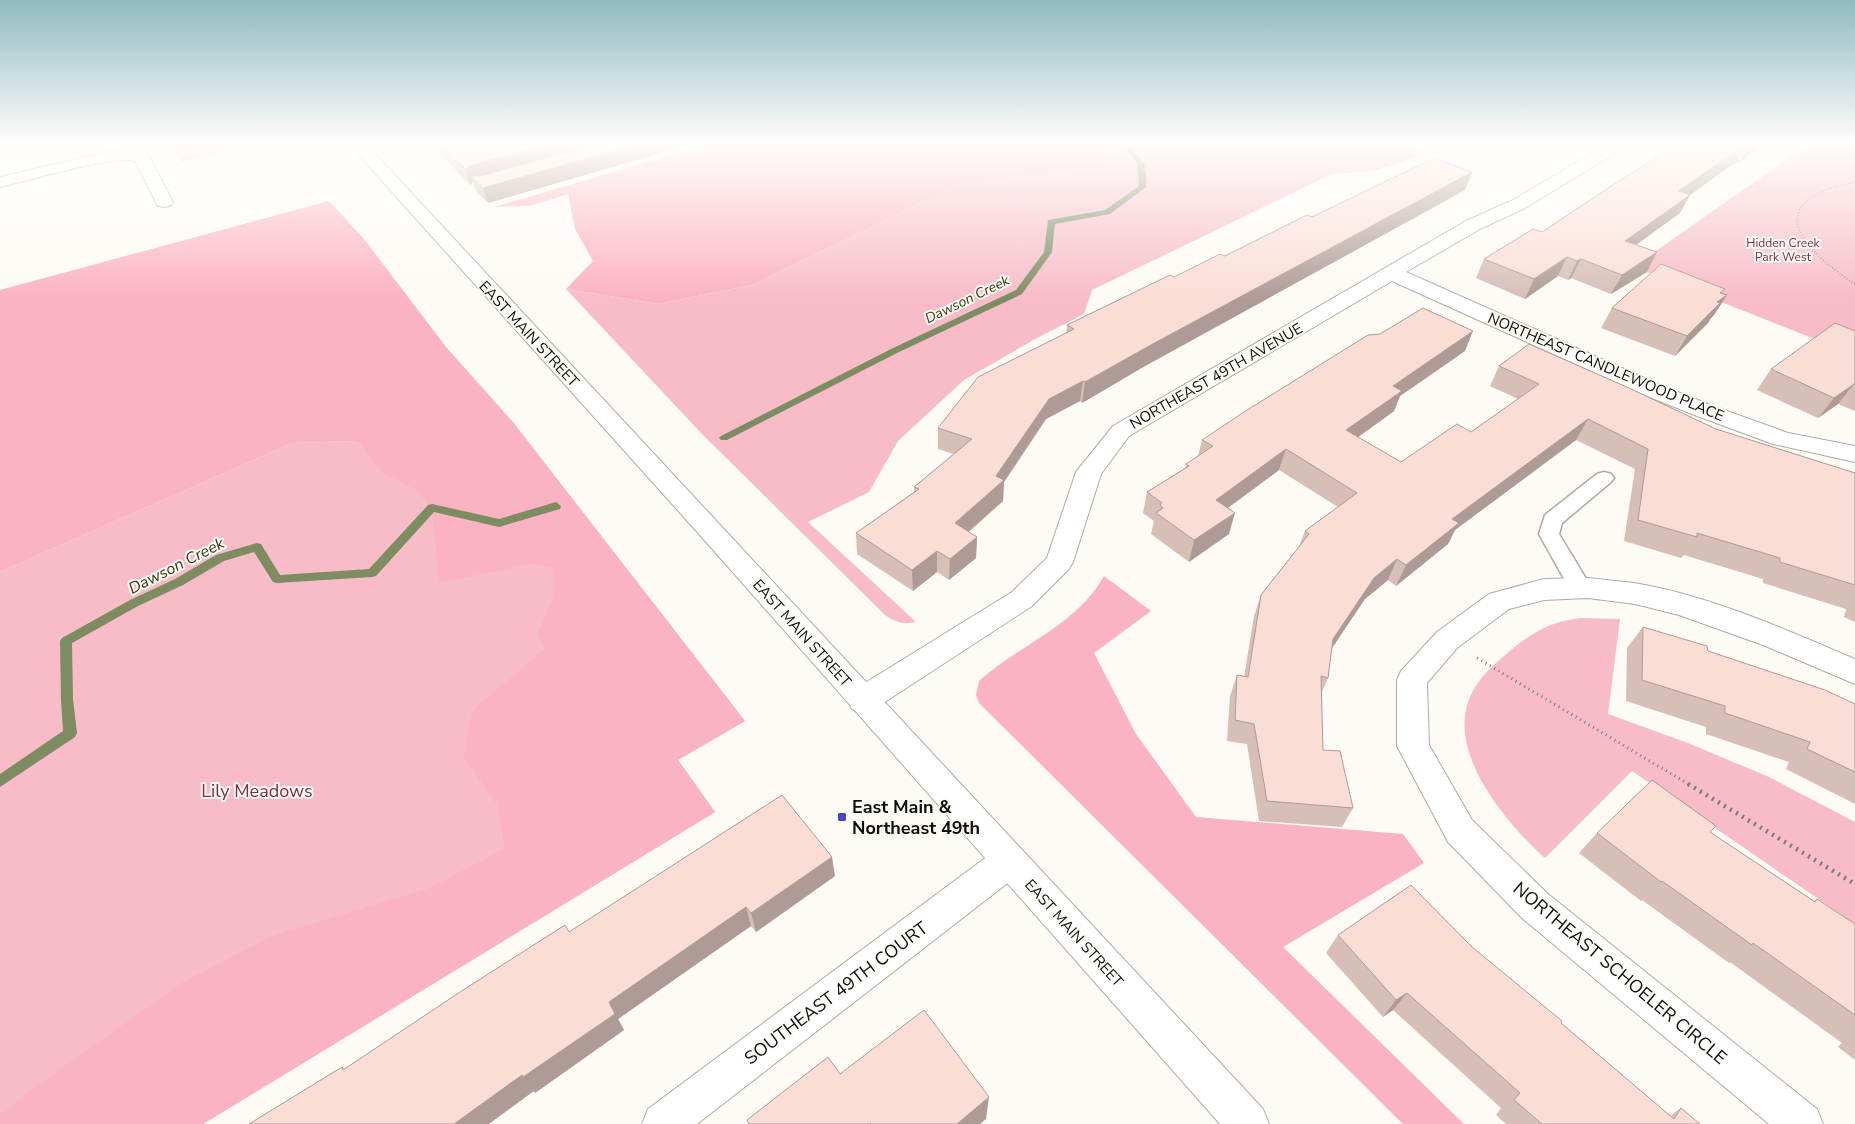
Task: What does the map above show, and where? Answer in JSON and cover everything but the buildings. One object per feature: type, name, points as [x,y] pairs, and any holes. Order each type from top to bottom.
[{"type":"street","points":[[161,195],[164,202]]},
{"type":"street","name":"EAST MAIN STREET","points":[[403,195],[708,528],[1248,1124]]},
{"type":"street","name":"NORTHEAST 49TH AVENUE","points":[[862,700],[919,666],[1022,599],[1059,562],[1089,472],[1121,431],[1473,225],[1533,195]]},
{"type":"street","name":"NORTHEAST CANDLEWOOD PLACE","points":[[1391,273],[1650,389],[1705,411],[1782,438],[1855,454]]},
{"type":"street","name":"NORTHEAST SCHOELER CIRCLE","points":[[1802,1124],[1535,906],[1460,830],[1413,746],[1412,680],[1446,640],[1501,601],[1548,588],[1580,587],[1634,593],[1701,612],[1757,630],[1855,672]]},
{"type":"street","name":"SOUTHEAST 49TH COURT","points":[[663,1124],[1009,861]]},
{"type":"lane","points":[[1580,587],[1548,534],[1552,520],[1604,478]]},
{"type":"path","points":[[1813,195],[1806,200],[1798,213],[1800,232],[1807,245],[1834,270],[1855,284]]},
{"type":"path","points":[[1446,640],[1855,884]]},
{"type":"green space","points":[[936,195],[1288,195],[1092,290],[1084,314],[1037,338],[964,380],[898,441],[869,492],[808,522],[916,622],[900,622],[885,615],[702,434],[566,289],[658,304],[752,285]]},
{"type":"green space","name":"Hidden Creek Park West","points":[[1735,195],[1855,195],[1855,355],[1633,267]]},
{"type":"green space","name":"Lily Meadows","points":[[512,421],[745,721],[678,760],[715,812],[203,1124],[0,1124],[0,572],[292,443],[358,441]]},
{"type":"green space","points":[[1581,618],[1620,619],[1608,714],[1688,743],[1769,777],[1855,822],[1855,924],[1632,771],[1545,858],[1530,844],[1498,807],[1484,786],[1473,764],[1466,741],[1465,719],[1470,697],[1477,685],[1504,656],[1522,641],[1540,630],[1558,623]]},
{"type":"shaded area","points":[[533,195],[563,195],[530,206],[494,207]]},
{"type":"shaded area","points":[[568,195],[936,195],[752,285],[658,304],[566,289],[593,261],[575,229]]},
{"type":"shaded area","points":[[329,201],[364,239],[446,347],[512,421],[745,721],[678,760],[715,812],[203,1124],[0,1124],[0,1114],[183,982],[272,936],[430,888],[505,848],[497,805],[463,755],[473,710],[546,648],[537,634],[554,597],[554,567],[531,564],[439,583],[432,508],[416,490],[381,471],[358,441],[292,443],[0,572],[0,290]]},
{"type":"shaded area","points":[[1104,576],[1151,611],[1094,653],[1136,734],[1196,817],[1403,834],[1424,863],[1283,947],[1464,1124],[1403,1124],[979,703],[976,695],[979,681],[1063,621],[1092,593]]},
{"type":"waterway","name":"Dawson Creek","points":[[724,438],[894,351],[1019,292],[1048,252],[1051,222],[1107,212],[1130,195]]},
{"type":"waterway","name":"Dawson Creek","points":[[0,781],[70,733],[67,699],[66,641],[134,603],[179,582],[220,558],[257,547],[277,579],[372,573],[432,508],[499,523],[556,506]]},
{"type":"place","name":"East Main & Northeast 49th","points":[[842,817]]}]
